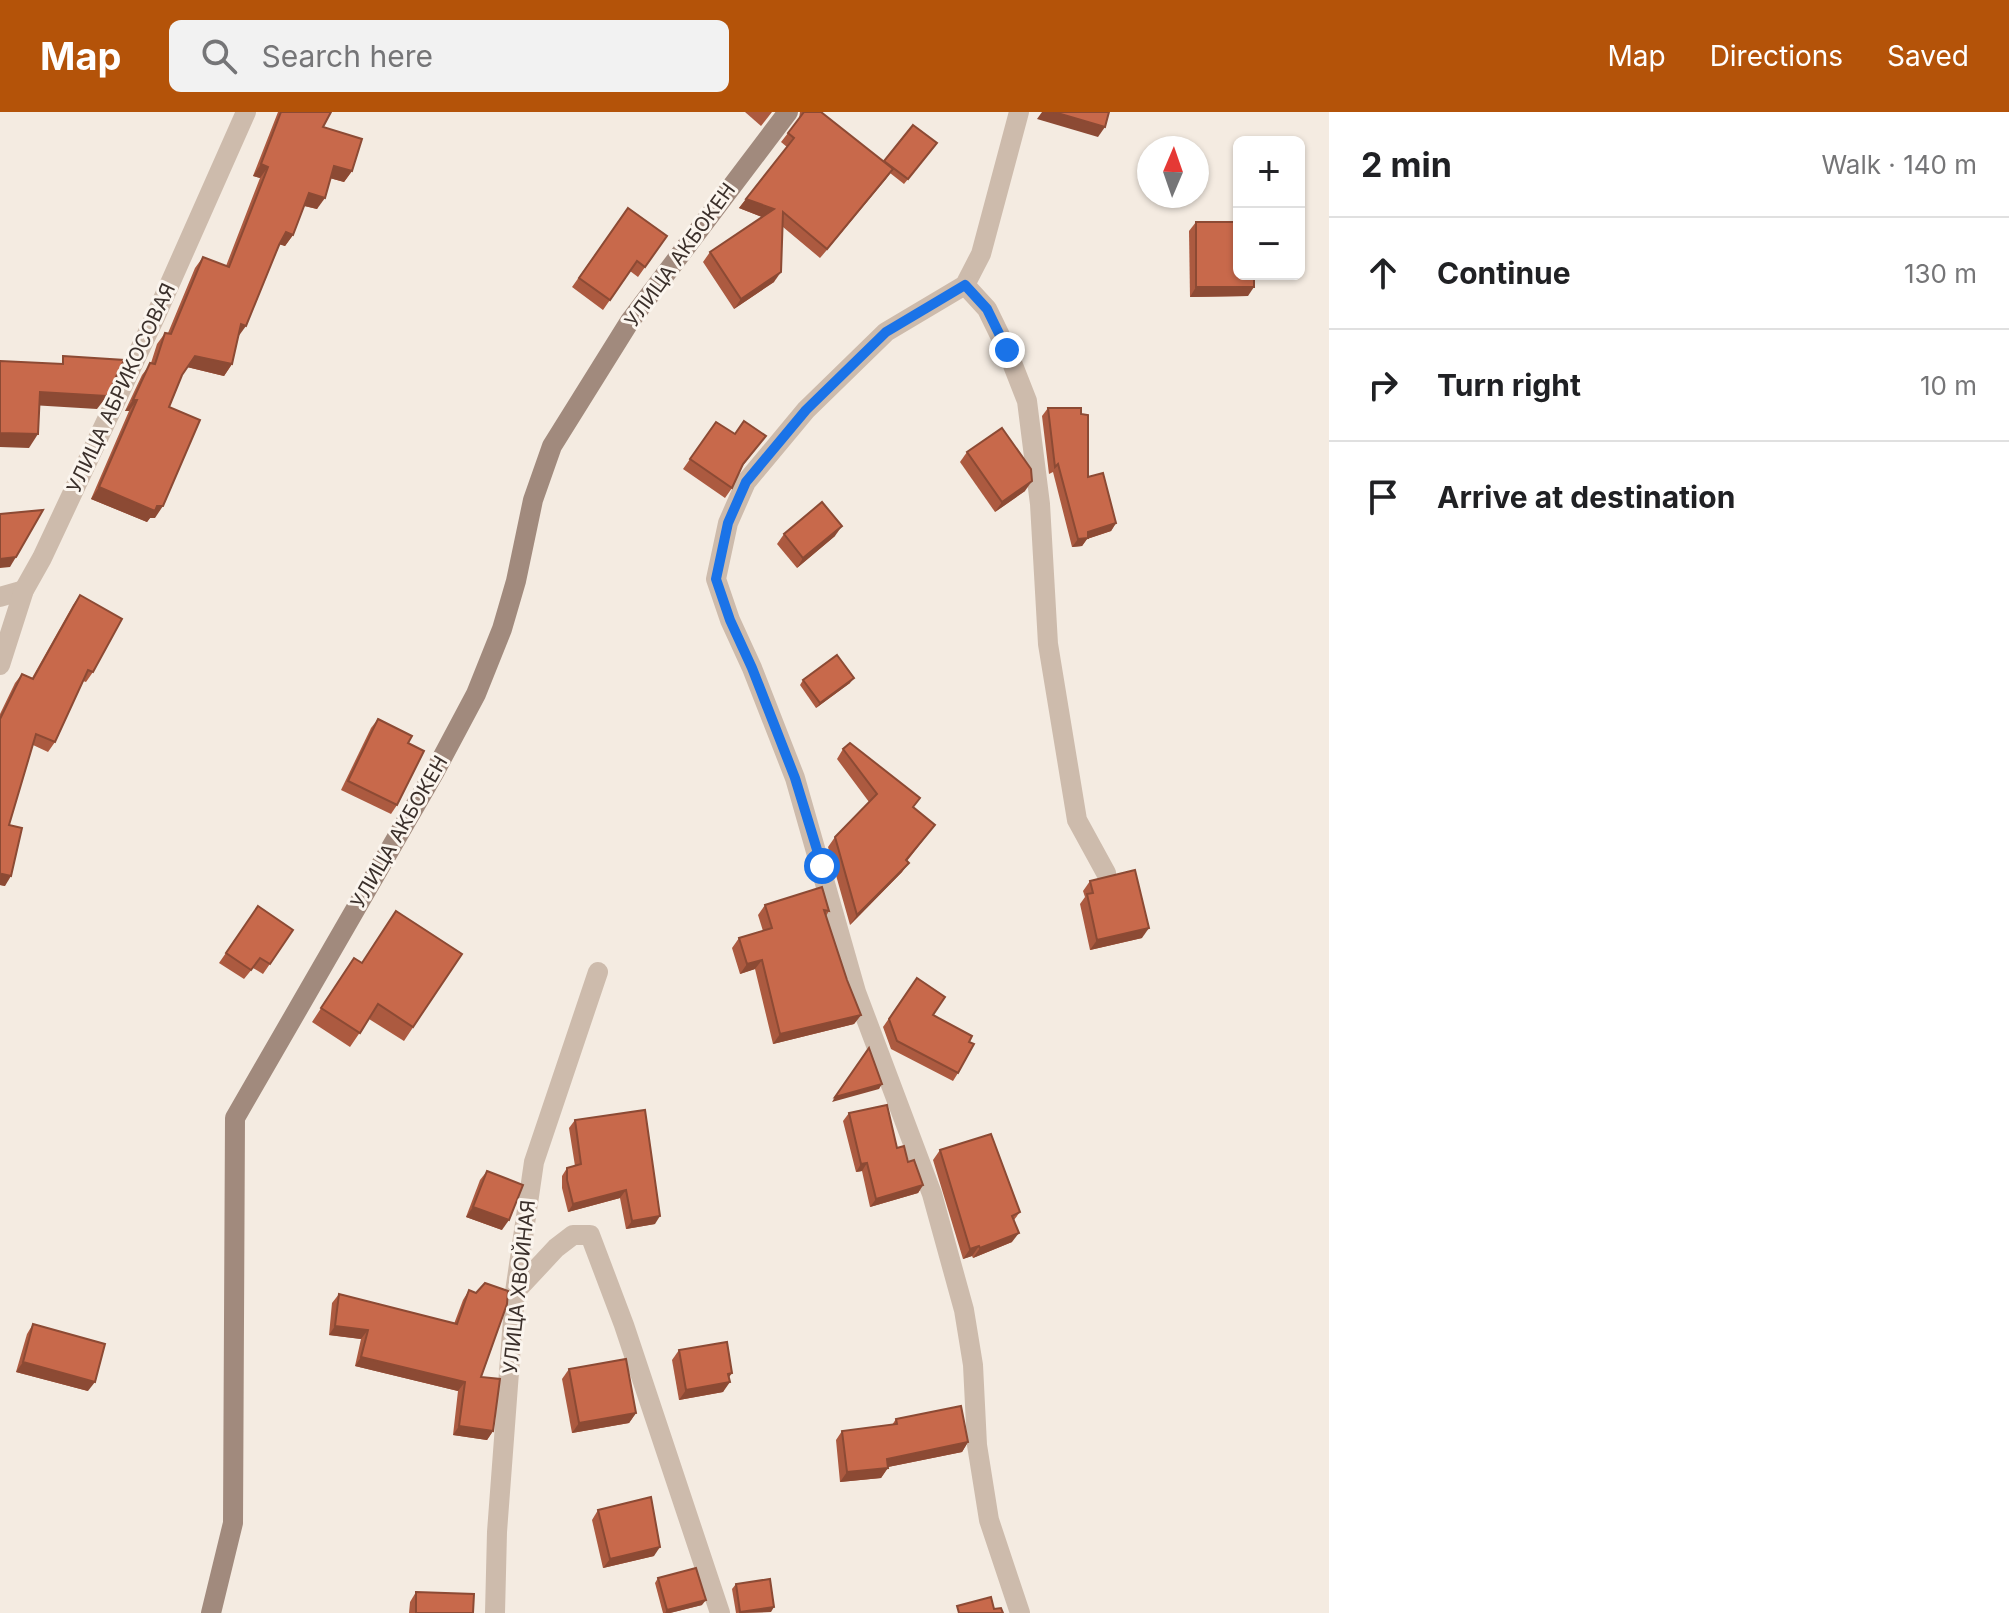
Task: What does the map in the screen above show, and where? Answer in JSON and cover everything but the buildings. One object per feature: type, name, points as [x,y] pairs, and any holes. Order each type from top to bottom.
[{"type":"street","name":"УЛИЦА АБРИКОСОВАЯ","points":[[0,665],[24,590],[156,315],[246,112]]},
{"type":"street","name":"УЛИЦА АКБОКЕН","points":[[211,1613],[233,1523],[235,1118],[434,773],[476,694],[502,629],[533,500],[552,446],[630,321],[788,112]]},
{"type":"street","points":[[1019,112],[981,254],[965,285],[886,332],[806,410],[746,482],[728,523],[716,579],[795,778],[856,992],[932,1194],[964,1310],[973,1365],[977,1445],[989,1520],[1020,1613]]},
{"type":"street","points":[[965,285],[987,309],[1027,401],[1040,504],[1048,644],[1077,820],[1106,873]]},
{"type":"street","points":[[0,597],[24,590]]},
{"type":"street","name":"УЛИЦА ХВОЙНАЯ","points":[[495,1613],[497,1532],[515,1292],[534,1162],[598,972]]},
{"type":"street","points":[[515,1292],[556,1248],[573,1235],[590,1235],[624,1325],[720,1613]]},
{"type":"route","points":[[822,866],[795,778],[716,579],[728,523],[746,482],[806,410],[886,332],[965,285],[987,309],[1007,350]]}]
